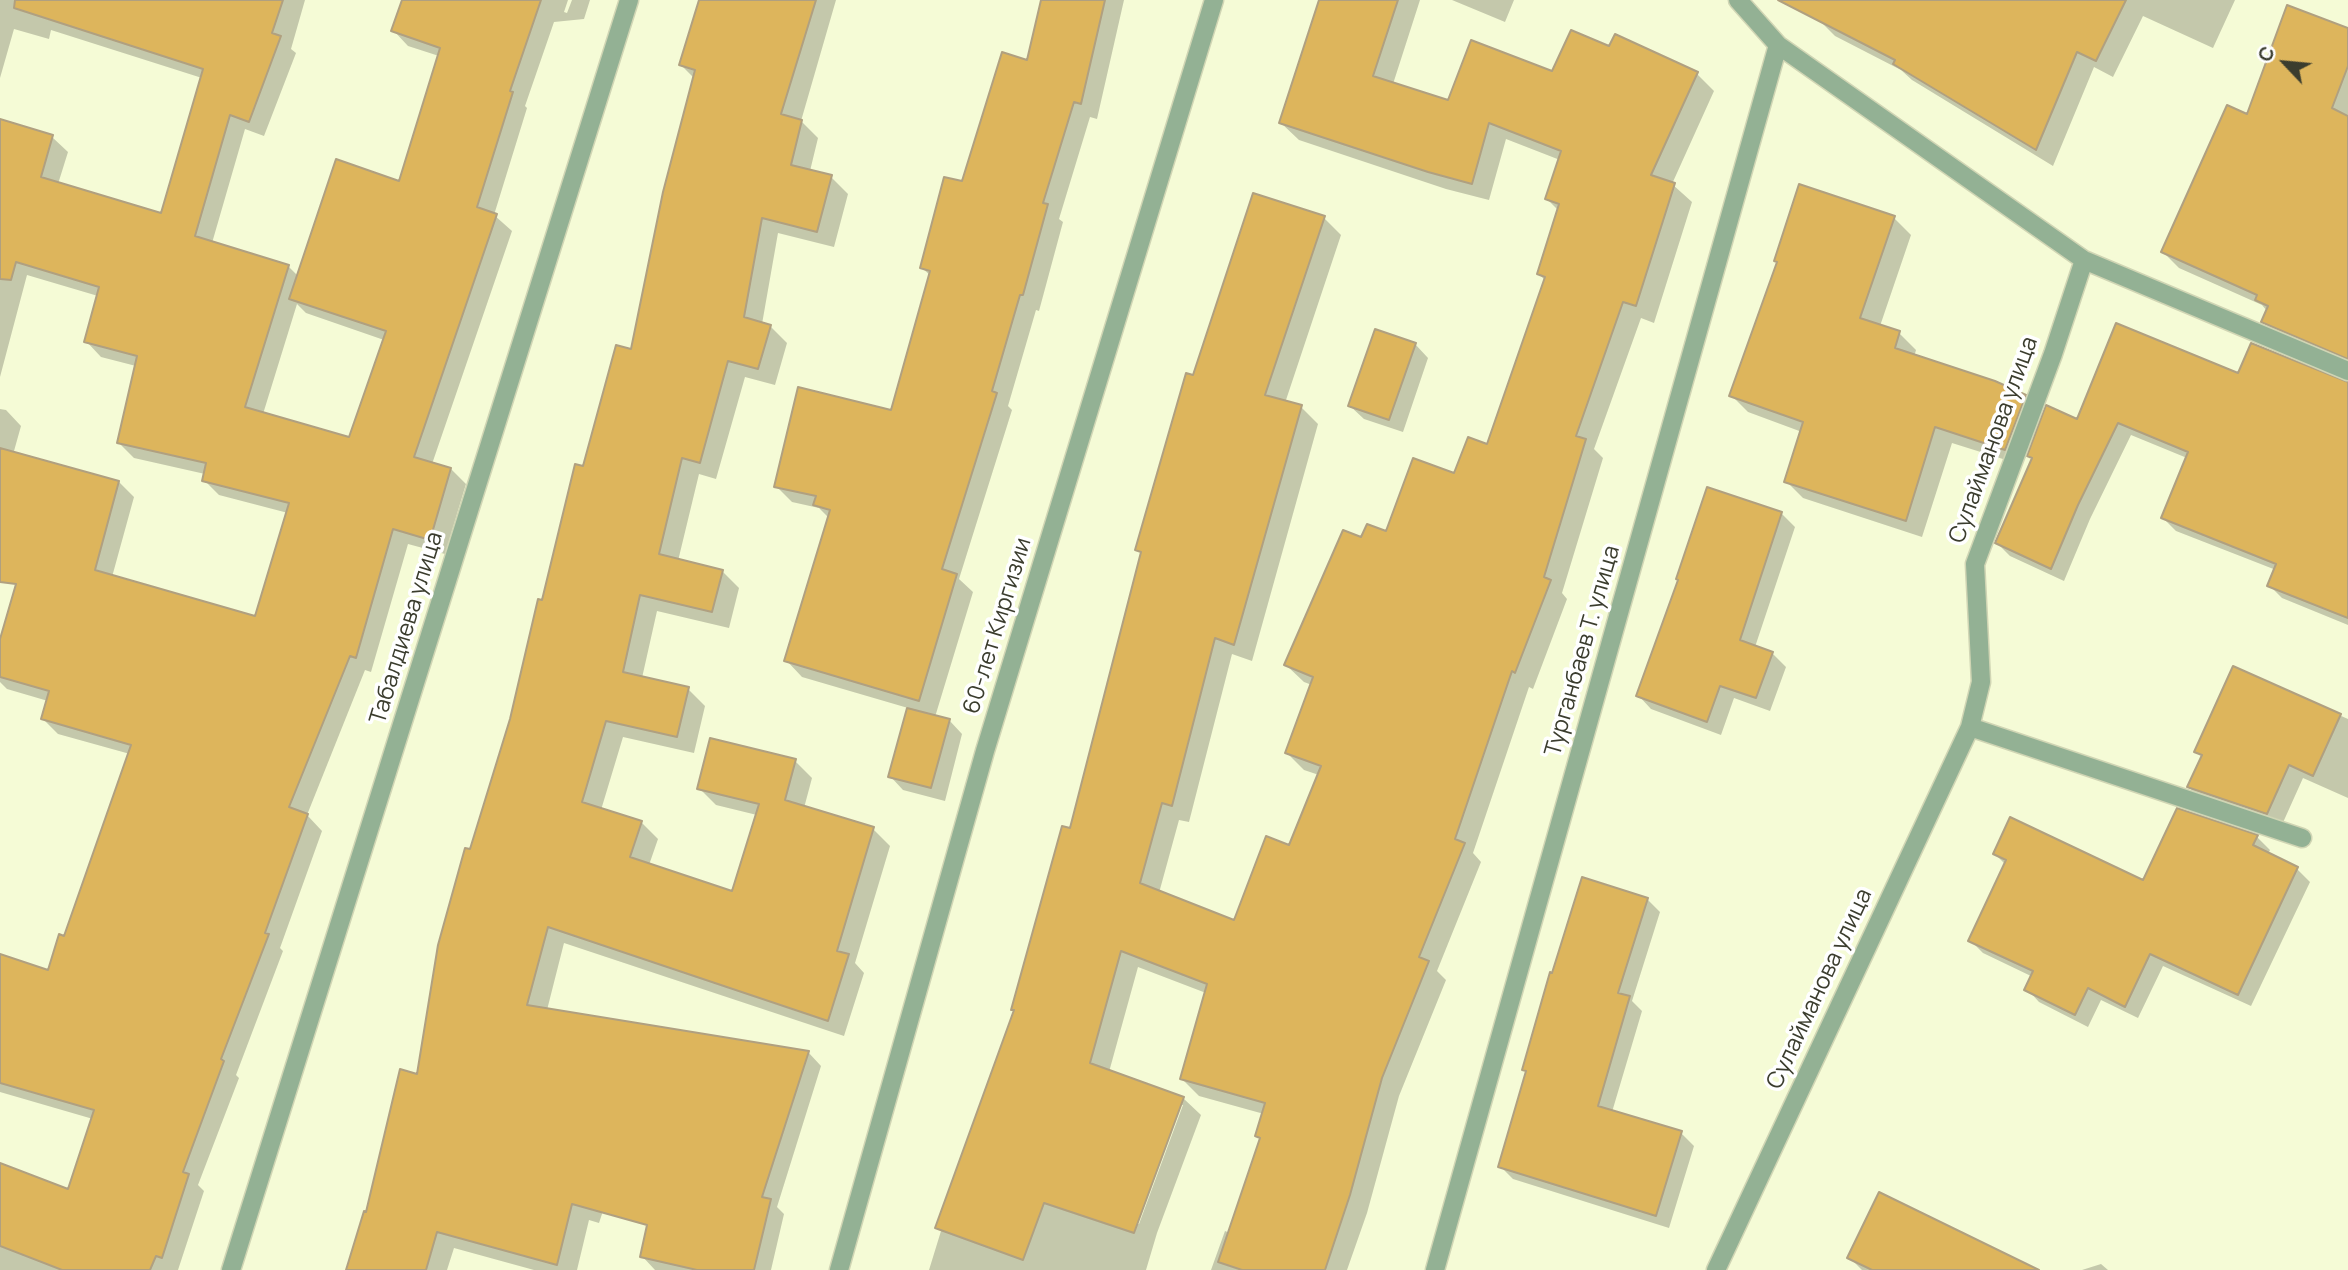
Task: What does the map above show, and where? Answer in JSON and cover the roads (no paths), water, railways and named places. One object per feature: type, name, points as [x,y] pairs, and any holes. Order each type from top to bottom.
[{"type":"street","name":"Табалдиева улица","points":[[231,1270],[629,0]]},
{"type":"street","name":"60-лет Киргизии","points":[[839,1270],[985,751],[1214,0]]},
{"type":"street","points":[[1738,0],[1778,45],[2084,260],[2348,371]]},
{"type":"street","name":"Турганбаев Т. улица","points":[[1435,1270],[1778,45]]},
{"type":"street","name":"Сулайманова улица","points":[[1716,1270],[1970,727],[1981,682],[1975,564],[2053,354],[2084,260]]},
{"type":"street","points":[[1970,727],[2302,838]]}]
